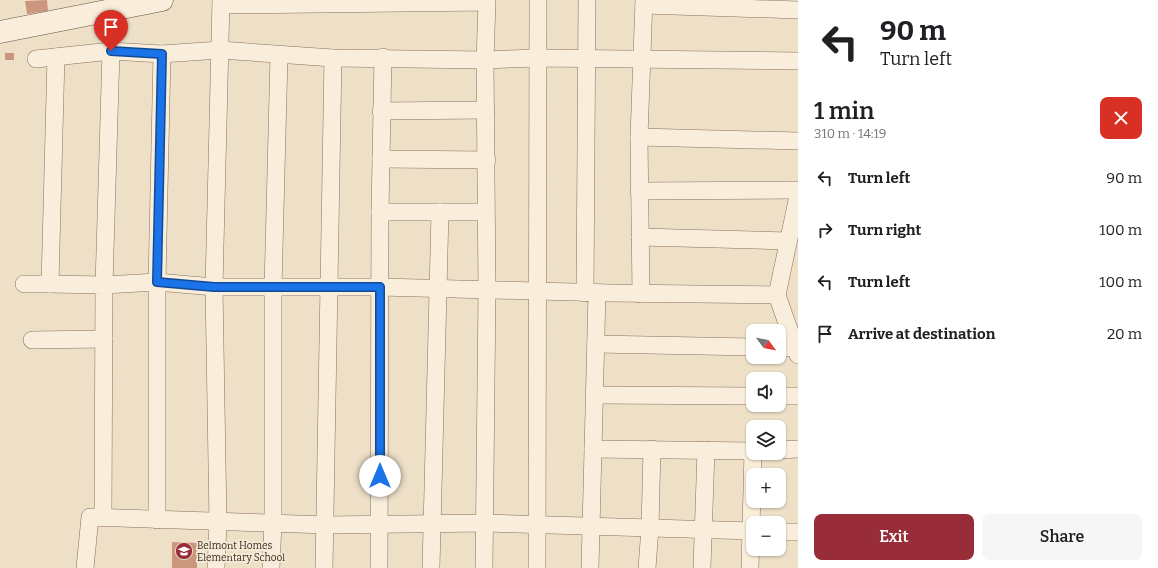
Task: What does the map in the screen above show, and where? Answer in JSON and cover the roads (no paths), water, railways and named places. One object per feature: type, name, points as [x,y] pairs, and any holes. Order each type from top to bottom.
[{"type":"main road","points":[[0,32],[162,0]]},
{"type":"street","points":[[537,568],[538,0]]},
{"type":"street","points":[[587,0],[591,293],[596,344],[590,568]]},
{"type":"street","points":[[216,568],[218,522],[214,287],[221,2],[487,2],[485,60],[485,212],[487,290],[486,523],[484,568]]},
{"type":"street","points":[[641,294],[639,137],[644,2],[798,10]]},
{"type":"street","points":[[36,59],[111,51],[162,54],[220,50],[279,56],[333,58],[383,57],[485,60],[537,58],[798,61]]},
{"type":"street","points":[[103,517],[104,285],[111,51]]},
{"type":"street","points":[[157,520],[157,282],[162,54]]},
{"type":"street","points":[[271,568],[273,524],[273,288],[279,56]]},
{"type":"street","points":[[50,284],[56,57]]},
{"type":"street","points":[[379,568],[380,212],[383,57]]},
{"type":"street","points":[[324,568],[326,525],[328,287],[333,58]]},
{"type":"street","points":[[381,111],[486,110]]},
{"type":"street","points":[[639,137],[798,141]]},
{"type":"street","points":[[381,159],[486,160]]},
{"type":"street","points":[[639,191],[798,190]]},
{"type":"street","points":[[797,351],[777,295],[788,241],[796,216],[798,196]]},
{"type":"street","points":[[380,212],[485,212]]},
{"type":"street","points":[[431,568],[440,288],[440,212]]},
{"type":"street","points":[[640,237],[788,241]]},
{"type":"street","points":[[24,284],[104,285],[157,282],[214,287],[380,287],[537,292],[777,295]]},
{"type":"street","points":[[32,340],[104,339]]},
{"type":"street","points":[[596,344],[746,347]]},
{"type":"street","points":[[786,349],[797,351]]},
{"type":"street","points":[[595,395],[746,396]]},
{"type":"street","points":[[786,396],[798,396]]},
{"type":"street","points":[[594,449],[746,451]]},
{"type":"street","points":[[647,568],[650,528],[652,449]]},
{"type":"street","points":[[786,450],[798,449]]},
{"type":"street","points":[[702,568],[706,450]]},
{"type":"street","points":[[752,516],[753,460]]},
{"type":"street","points":[[85,568],[90,517],[273,524],[326,525],[486,523],[746,531]]},
{"type":"street","points":[[786,532],[798,532]]},
{"type":"street","points":[[750,568],[751,556]]},
{"type":"place","name":"Belmont Homes Elementary School","points":[[184,551]]}]
